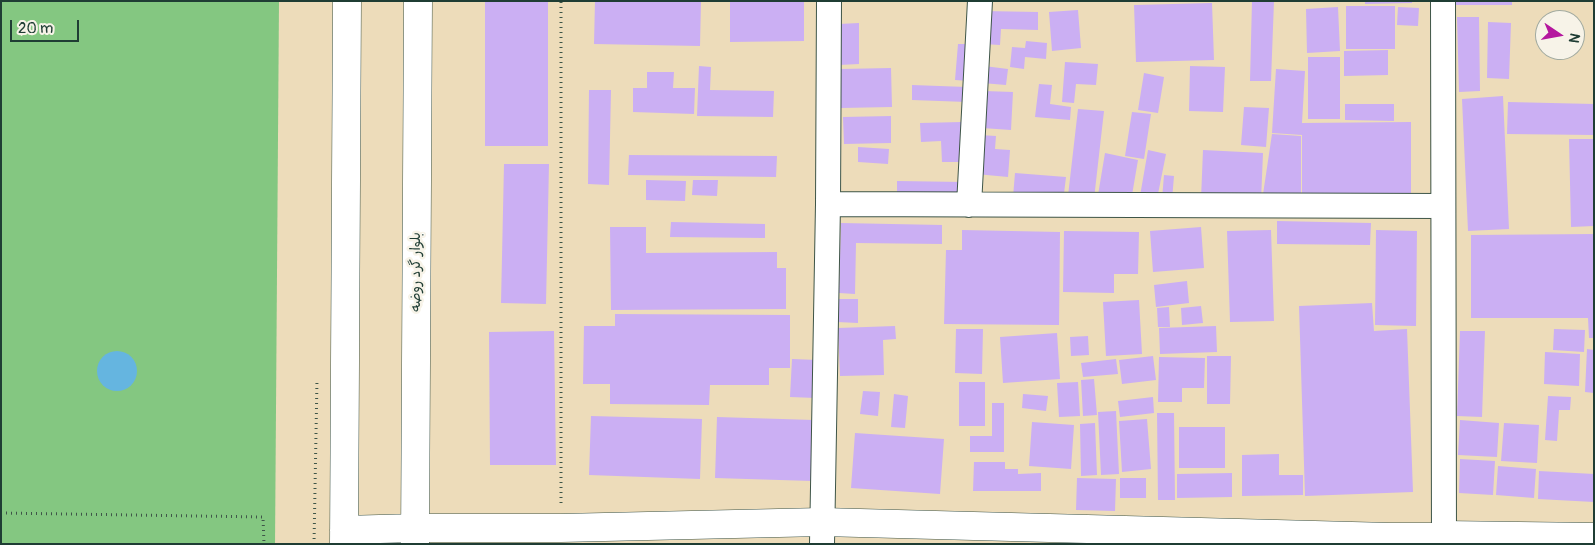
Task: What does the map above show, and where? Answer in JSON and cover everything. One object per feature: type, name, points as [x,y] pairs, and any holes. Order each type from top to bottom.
[{"type":"main road","points":[[347,1],[344,537],[415,536],[561,528],[822,533],[1437,537],[1444,540],[1594,537]]},
{"type":"main road","name":"بلوار گرد روضه","points":[[415,536],[418,1]]},
{"type":"street","points":[[822,533],[828,204],[828,1]]},
{"type":"street","points":[[969,205],[980,1]]},
{"type":"street","points":[[1443,1],[1444,540]]},
{"type":"street","points":[[828,204],[1443,206]]},
{"type":"path","points":[[561,1],[561,528]]},
{"type":"path","points":[[1,513],[264,518],[264,544]]},
{"type":"green space","points":[[1,1],[279,1],[275,544],[1,544]]},
{"type":"water","points":[[117,351],[128,354],[134,360],[137,371],[134,382],[128,388],[117,391],[106,388],[100,382],[97,371],[100,360],[106,354]]},
{"type":"building","points":[[485,1],[548,1],[548,146],[485,146]]},
{"type":"building","points":[[595,1],[701,1],[700,46],[594,44]]},
{"type":"building","points":[[730,1],[804,1],[804,41],[730,42]]},
{"type":"building","points":[[1252,1],[1274,1],[1271,81],[1250,81]]},
{"type":"building","points":[[1365,1],[1412,1],[1412,3],[1365,4]]},
{"type":"building","points":[[1456,1],[1512,1],[1512,5],[1456,5]]},
{"type":"building","points":[[1212,3],[1214,60],[1136,62],[1134,5]]},
{"type":"building","points":[[1346,6],[1395,6],[1395,49],[1346,49]]},
{"type":"building","points":[[1338,7],[1340,51],[1307,53],[1306,9]]},
{"type":"building","points":[[1398,7],[1419,8],[1418,26],[1397,25]]},
{"type":"building","points":[[1078,10],[1081,48],[1052,51],[1049,12]]},
{"type":"building","points":[[983,11],[1038,12],[1038,30],[1001,29],[1000,45],[983,44]]},
{"type":"building","points":[[1457,17],[1479,17],[1480,91],[1459,92]]},
{"type":"building","points":[[1488,22],[1511,23],[1509,79],[1487,78]]},
{"type":"building","points":[[859,23],[859,64],[839,65],[839,24]]},
{"type":"building","points":[[1026,41],[1047,43],[1046,59],[1025,57],[1024,69],[1010,67],[1012,47],[1025,48]]},
{"type":"building","points":[[958,44],[971,44],[969,81],[955,80]]},
{"type":"building","points":[[1388,50],[1388,75],[1344,76],[1344,51]]},
{"type":"building","points":[[1308,57],[1340,57],[1340,119],[1308,119]]},
{"type":"building","points":[[1065,62],[1098,64],[1096,85],[1076,84],[1074,103],[1062,102]]},
{"type":"building","points":[[699,66],[711,67],[710,90],[774,91],[773,117],[697,116]]},
{"type":"building","points":[[984,66],[1008,69],[1006,85],[982,83]]},
{"type":"building","points":[[1190,66],[1225,67],[1223,112],[1189,111]]},
{"type":"building","points":[[891,68],[892,107],[841,108],[840,69]]},
{"type":"building","points":[[1276,69],[1305,71],[1302,123],[1411,122],[1411,199],[1302,199],[1302,135],[1272,133]]},
{"type":"building","points":[[647,72],[674,72],[673,88],[695,88],[694,114],[633,112],[633,88],[647,88]]},
{"type":"building","points":[[1144,73],[1164,77],[1158,113],[1138,110]]},
{"type":"building","points":[[1039,84],[1052,85],[1050,104],[1071,107],[1070,120],[1035,117]]},
{"type":"building","points":[[912,85],[967,87],[967,102],[912,100]]},
{"type":"building","points":[[589,90],[611,90],[609,185],[588,184]]},
{"type":"building","points":[[984,91],[1013,92],[1011,130],[982,128]]},
{"type":"building","points":[[1503,96],[1509,229],[1468,231],[1462,99]]},
{"type":"building","points":[[1508,102],[1594,104],[1594,135],[1507,134]]},
{"type":"building","points":[[1345,104],[1394,104],[1394,121],[1345,120]]},
{"type":"building","points":[[1244,107],[1269,108],[1266,147],[1241,145]]},
{"type":"building","points":[[1078,109],[1104,111],[1094,199],[1068,196]]},
{"type":"building","points":[[1132,112],[1151,114],[1144,159],[1125,156]]},
{"type":"building","points":[[891,116],[891,143],[844,144],[843,117]]},
{"type":"building","points":[[962,122],[963,162],[942,162],[941,141],[921,142],[920,123]]},
{"type":"building","points":[[1272,134],[1301,136],[1301,201],[1262,201]]},
{"type":"building","points":[[979,135],[996,136],[995,149],[1010,150],[1008,177],[976,174]]},
{"type":"building","points":[[1569,139],[1594,139],[1594,226],[1571,227]]},
{"type":"building","points":[[858,147],[889,149],[888,164],[858,162]]},
{"type":"building","points":[[1148,150],[1166,154],[1157,199],[1140,196]]},
{"type":"building","points":[[1203,150],[1263,153],[1261,201],[1201,199]]},
{"type":"building","points":[[1105,153],[1138,160],[1131,201],[1098,195]]},
{"type":"building","points":[[629,155],[777,156],[776,177],[628,175]]},
{"type":"building","points":[[504,164],[549,164],[546,304],[501,303]]},
{"type":"building","points":[[1015,173],[1066,177],[1063,202],[1013,197]]},
{"type":"building","points":[[1164,175],[1174,176],[1172,200],[1162,199]]},
{"type":"building","points":[[646,180],[686,181],[685,201],[646,200]]},
{"type":"building","points":[[693,180],[718,180],[717,196],[692,195]]},
{"type":"building","points":[[897,181],[963,182],[962,199],[897,198]]},
{"type":"building","points":[[1277,221],[1371,223],[1370,245],[1277,244]]},
{"type":"building","points":[[671,222],[765,224],[765,238],[670,237]]},
{"type":"building","points":[[841,223],[942,225],[942,244],[856,243],[855,294],[839,293]]},
{"type":"building","points":[[610,227],[646,227],[646,253],[777,252],[777,268],[786,268],[786,309],[611,310]]},
{"type":"building","points":[[1201,227],[1204,268],[1153,272],[1150,231]]},
{"type":"building","points":[[962,230],[1060,232],[1059,325],[944,324],[946,250],[962,250]]},
{"type":"building","points":[[1271,230],[1274,321],[1230,322],[1227,231]]},
{"type":"building","points":[[1376,230],[1417,231],[1416,326],[1375,325]]},
{"type":"building","points":[[1064,231],[1139,232],[1138,274],[1114,274],[1114,293],[1063,292]]},
{"type":"building","points":[[1594,234],[1594,338],[1589,338],[1588,318],[1471,318],[1471,235]]},
{"type":"building","points":[[1187,281],[1189,303],[1156,307],[1154,285]]},
{"type":"building","points":[[837,299],[858,299],[858,323],[837,322]]},
{"type":"building","points":[[1139,300],[1142,354],[1106,356],[1103,302]]},
{"type":"building","points":[[1372,303],[1374,331],[1407,329],[1413,492],[1305,496],[1299,306]]},
{"type":"building","points":[[1201,306],[1203,323],[1182,325],[1181,308]]},
{"type":"building","points":[[1169,307],[1170,327],[1158,327],[1157,308]]},
{"type":"building","points":[[615,314],[790,315],[790,368],[769,368],[769,385],[710,385],[709,405],[610,404],[610,384],[583,384],[584,326],[615,326]]},
{"type":"building","points":[[895,326],[896,339],[883,340],[884,375],[840,376],[838,328]]},
{"type":"building","points":[[1216,326],[1217,352],[1160,354],[1159,328]]},
{"type":"building","points":[[956,329],[983,329],[982,374],[955,373]]},
{"type":"building","points":[[1554,329],[1585,330],[1584,352],[1553,350]]},
{"type":"building","points":[[554,331],[556,465],[490,465],[489,332]]},
{"type":"building","points":[[1460,331],[1485,331],[1482,417],[1457,416]]},
{"type":"building","points":[[1057,333],[1060,379],[1003,383],[1000,337]]},
{"type":"building","points":[[1088,336],[1089,355],[1071,356],[1070,337]]},
{"type":"building","points":[[1587,349],[1594,350],[1594,393],[1585,392]]},
{"type":"building","points":[[1545,352],[1580,354],[1579,386],[1544,384]]},
{"type":"building","points":[[1153,356],[1156,380],[1122,384],[1119,360]]},
{"type":"building","points":[[1207,356],[1231,356],[1230,404],[1207,404]]},
{"type":"building","points":[[1159,357],[1205,358],[1204,388],[1182,388],[1182,402],[1158,402]]},
{"type":"building","points":[[792,359],[818,360],[816,398],[790,397]]},
{"type":"building","points":[[1116,359],[1118,374],[1083,377],[1081,363]]},
{"type":"building","points":[[1094,379],[1097,415],[1083,416],[1081,380]]},
{"type":"building","points":[[959,382],[985,382],[985,426],[959,426]]},
{"type":"building","points":[[1078,382],[1080,416],[1059,417],[1057,383]]},
{"type":"building","points":[[863,391],[880,392],[878,416],[860,414]]},
{"type":"building","points":[[894,394],[908,396],[905,428],[891,427]]},
{"type":"building","points":[[1023,394],[1048,396],[1046,411],[1022,408]]},
{"type":"building","points":[[1548,396],[1571,397],[1570,410],[1559,410],[1557,441],[1545,440]]},
{"type":"building","points":[[1153,397],[1154,413],[1120,417],[1118,401]]},
{"type":"building","points":[[992,403],[1004,403],[1004,452],[970,452],[970,436],[992,436]]},
{"type":"building","points":[[1116,411],[1119,474],[1101,475],[1098,412]]},
{"type":"building","points":[[1157,413],[1174,413],[1175,500],[1158,500]]},
{"type":"building","points":[[591,416],[702,419],[700,479],[589,475]]},
{"type":"building","points":[[717,417],[814,420],[812,481],[715,478]]},
{"type":"building","points":[[1147,419],[1151,469],[1122,472],[1119,421]]},
{"type":"building","points":[[1460,420],[1499,423],[1497,457],[1458,455]]},
{"type":"building","points":[[1032,422],[1074,425],[1071,469],[1029,466]]},
{"type":"building","points":[[1095,423],[1097,475],[1081,476],[1080,424]]},
{"type":"building","points":[[1504,423],[1539,425],[1537,463],[1501,461]]},
{"type":"building","points":[[1179,427],[1225,427],[1225,468],[1179,468]]},
{"type":"building","points":[[855,433],[944,439],[940,494],[851,488]]},
{"type":"building","points":[[1279,454],[1279,475],[1303,475],[1303,495],[1242,496],[1242,455]]},
{"type":"building","points":[[1460,459],[1495,461],[1493,495],[1459,493]]},
{"type":"building","points":[[974,462],[1005,462],[1005,469],[1018,469],[1018,474],[1041,473],[1041,491],[973,491]]},
{"type":"building","points":[[1498,466],[1536,469],[1534,498],[1496,495]]},
{"type":"building","points":[[1539,471],[1594,474],[1594,502],[1538,499]]},
{"type":"building","points":[[1232,473],[1232,497],[1177,498],[1177,474]]},
{"type":"building","points":[[1077,478],[1116,479],[1115,511],[1076,510]]},
{"type":"building","points":[[1120,478],[1146,478],[1146,498],[1120,498]]}]
